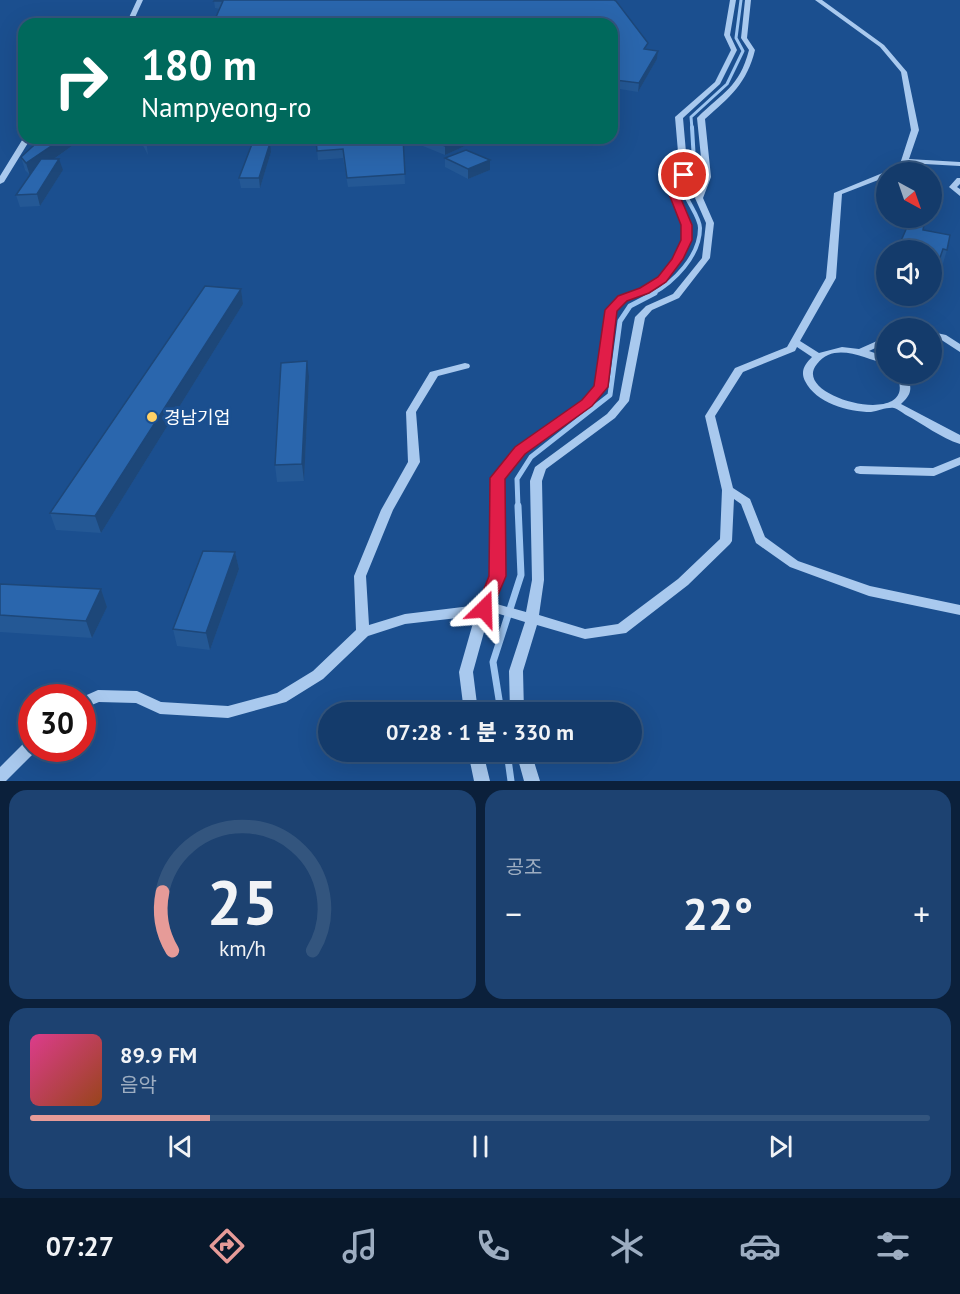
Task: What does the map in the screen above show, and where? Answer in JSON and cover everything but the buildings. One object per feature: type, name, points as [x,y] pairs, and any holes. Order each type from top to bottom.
[{"type":"street","points":[[132,18],[140,0]]},
{"type":"street","points":[[470,702],[466,672],[490,609],[498,576],[497,478],[520,450],[587,403],[601,387],[611,310],[622,299],[645,291],[662,279],[677,259],[686,240],[687,225],[674,194],[684,175],[679,117],[718,83],[734,50],[727,35],[733,0]]},
{"type":"street","points":[[517,702],[516,671],[538,580],[536,481],[541,467],[611,416],[624,400],[640,317],[649,308],[676,296],[706,258],[710,223],[699,198],[707,177],[701,118],[738,88],[750,62],[752,50],[744,38],[748,0]]},
{"type":"street","points":[[818,0],[882,46],[904,72],[915,130],[904,161],[960,164]]},
{"type":"street","points":[[0,182],[23,144]]},
{"type":"street","points":[[96,697],[137,697],[160,708],[228,712],[280,698],[318,675],[363,632],[405,618],[490,609],[585,634],[621,629],[683,582],[726,541],[728,490],[710,416],[740,370],[791,349],[831,278],[838,193],[876,178]]},
{"type":"street","points":[[960,180],[954,187],[960,194]]},
{"type":"street","points":[[942,337],[960,349]]},
{"type":"street","points":[[795,342],[818,356]]},
{"type":"street","points":[[860,351],[876,344]]},
{"type":"street","points":[[876,357],[860,351],[844,350],[818,356],[810,363],[808,372],[810,381],[818,391],[831,399],[864,408],[880,408],[894,404],[903,398],[906,384]]},
{"type":"street","points":[[363,632],[360,576],[387,510],[414,462],[411,412],[434,374],[465,366]]},
{"type":"street","points":[[894,404],[960,440]]},
{"type":"street","points":[[860,470],[934,472],[960,461]]},
{"type":"street","points":[[728,490],[746,502],[760,540],[794,564],[869,591],[960,610]]},
{"type":"street","points":[[0,777],[18,760]]},
{"type":"street","points":[[478,762],[483,781]]},
{"type":"street","points":[[527,762],[532,781]]},
{"type":"waterway","points":[[692,129],[691,117],[727,84],[743,51],[736,38],[741,0]]},
{"type":"waterway","points":[[652,294],[669,283],[684,267],[691,258],[699,238],[699,221],[687,198],[695,178],[692,127]]},
{"type":"waterway","points":[[518,507],[517,479],[531,457],[610,395],[620,321],[630,306],[655,293]]},
{"type":"waterway","points":[[499,702],[493,662],[521,575],[518,506]]},
{"type":"waterway","points":[[508,762],[511,781]]},
{"type":"place","name":"경남기업","points":[[152,417]]},
{"type":"route","points":[[484,609],[498,576],[497,478],[520,450],[587,403],[601,387],[611,310],[622,299],[645,291],[662,279],[677,259],[686,240],[687,225],[674,194],[684,175]]}]
